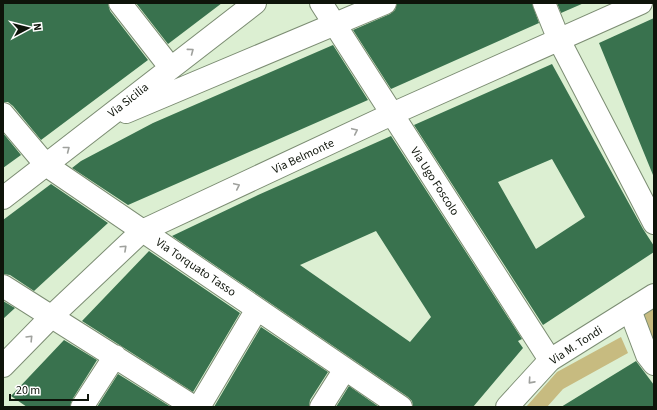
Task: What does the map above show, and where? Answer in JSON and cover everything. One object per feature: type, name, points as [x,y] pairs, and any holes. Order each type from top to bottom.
[{"type":"street","points":[[120,3],[170,67]]},
{"type":"street","name":"Via Sicilia","points":[[3,198],[170,67],[255,3]]},
{"type":"street","name":"Via Ugo Foscolo","points":[[321,3],[550,360]]},
{"type":"street","points":[[101,122],[385,3]]},
{"type":"street","points":[[544,3],[559,40],[654,223]]},
{"type":"street","name":"Via Belmonte","points":[[3,366],[52,316],[142,230],[392,114],[641,3]]},
{"type":"street","points":[[652,3],[654,8]]},
{"type":"street","name":"Via Torquato Tasso","points":[[3,114],[46,165],[401,407]]},
{"type":"street","points":[[3,286],[194,407]]},
{"type":"street","name":"Via M. Tondi","points":[[507,407],[550,360],[654,295]]},
{"type":"street","points":[[199,407],[257,309]]},
{"type":"street","points":[[630,310],[647,355],[654,364]]},
{"type":"street","points":[[82,407],[115,356]]},
{"type":"street","points":[[321,407],[345,369]]},
{"type":"shaded area","points":[[654,308],[654,335],[652,337],[644,315]]},
{"type":"shaded area","points":[[621,337],[628,353],[563,389],[547,407],[526,407],[557,372]]},
{"type":"building","points":[[3,3],[108,3],[110,11],[148,60],[41,140],[13,106],[8,102],[3,102]]},
{"type":"building","points":[[136,3],[222,3],[168,44]]},
{"type":"building","points":[[397,3],[532,3],[539,23],[391,89],[353,30],[390,14],[395,10]]},
{"type":"building","points":[[557,3],[584,3],[561,13]]},
{"type":"building","points":[[654,18],[654,175],[653,175],[599,43]]},
{"type":"building","points":[[333,45],[368,100],[128,205],[72,168],[81,161],[153,123]]},
{"type":"building","points":[[552,64],[643,229],[654,246],[654,252],[543,325],[414,125]],"holes":[[[552,159],[585,217],[536,249],[498,182]]]},
{"type":"building","points":[[3,133],[21,155],[3,168]]},
{"type":"building","points":[[391,136],[522,339],[518,341],[523,348],[473,407],[413,407],[412,401],[408,397],[172,236],[258,195]],"holes":[[[376,231],[431,317],[410,342],[300,265]]]},
{"type":"building","points":[[51,184],[108,223],[34,291],[10,275],[3,274],[3,220]]},
{"type":"building","points":[[149,251],[240,313],[193,392],[82,321]]},
{"type":"building","points":[[3,301],[15,308],[3,319]]},
{"type":"building","points":[[261,327],[328,372],[310,400],[309,407],[214,407]]},
{"type":"building","points":[[64,340],[97,360],[72,400],[70,407],[27,407],[11,396]]},
{"type":"building","points":[[636,361],[654,385],[654,407],[561,407]]},
{"type":"building","points":[[118,374],[171,407],[97,407]]},
{"type":"building","points":[[349,386],[379,407],[336,407]]}]
